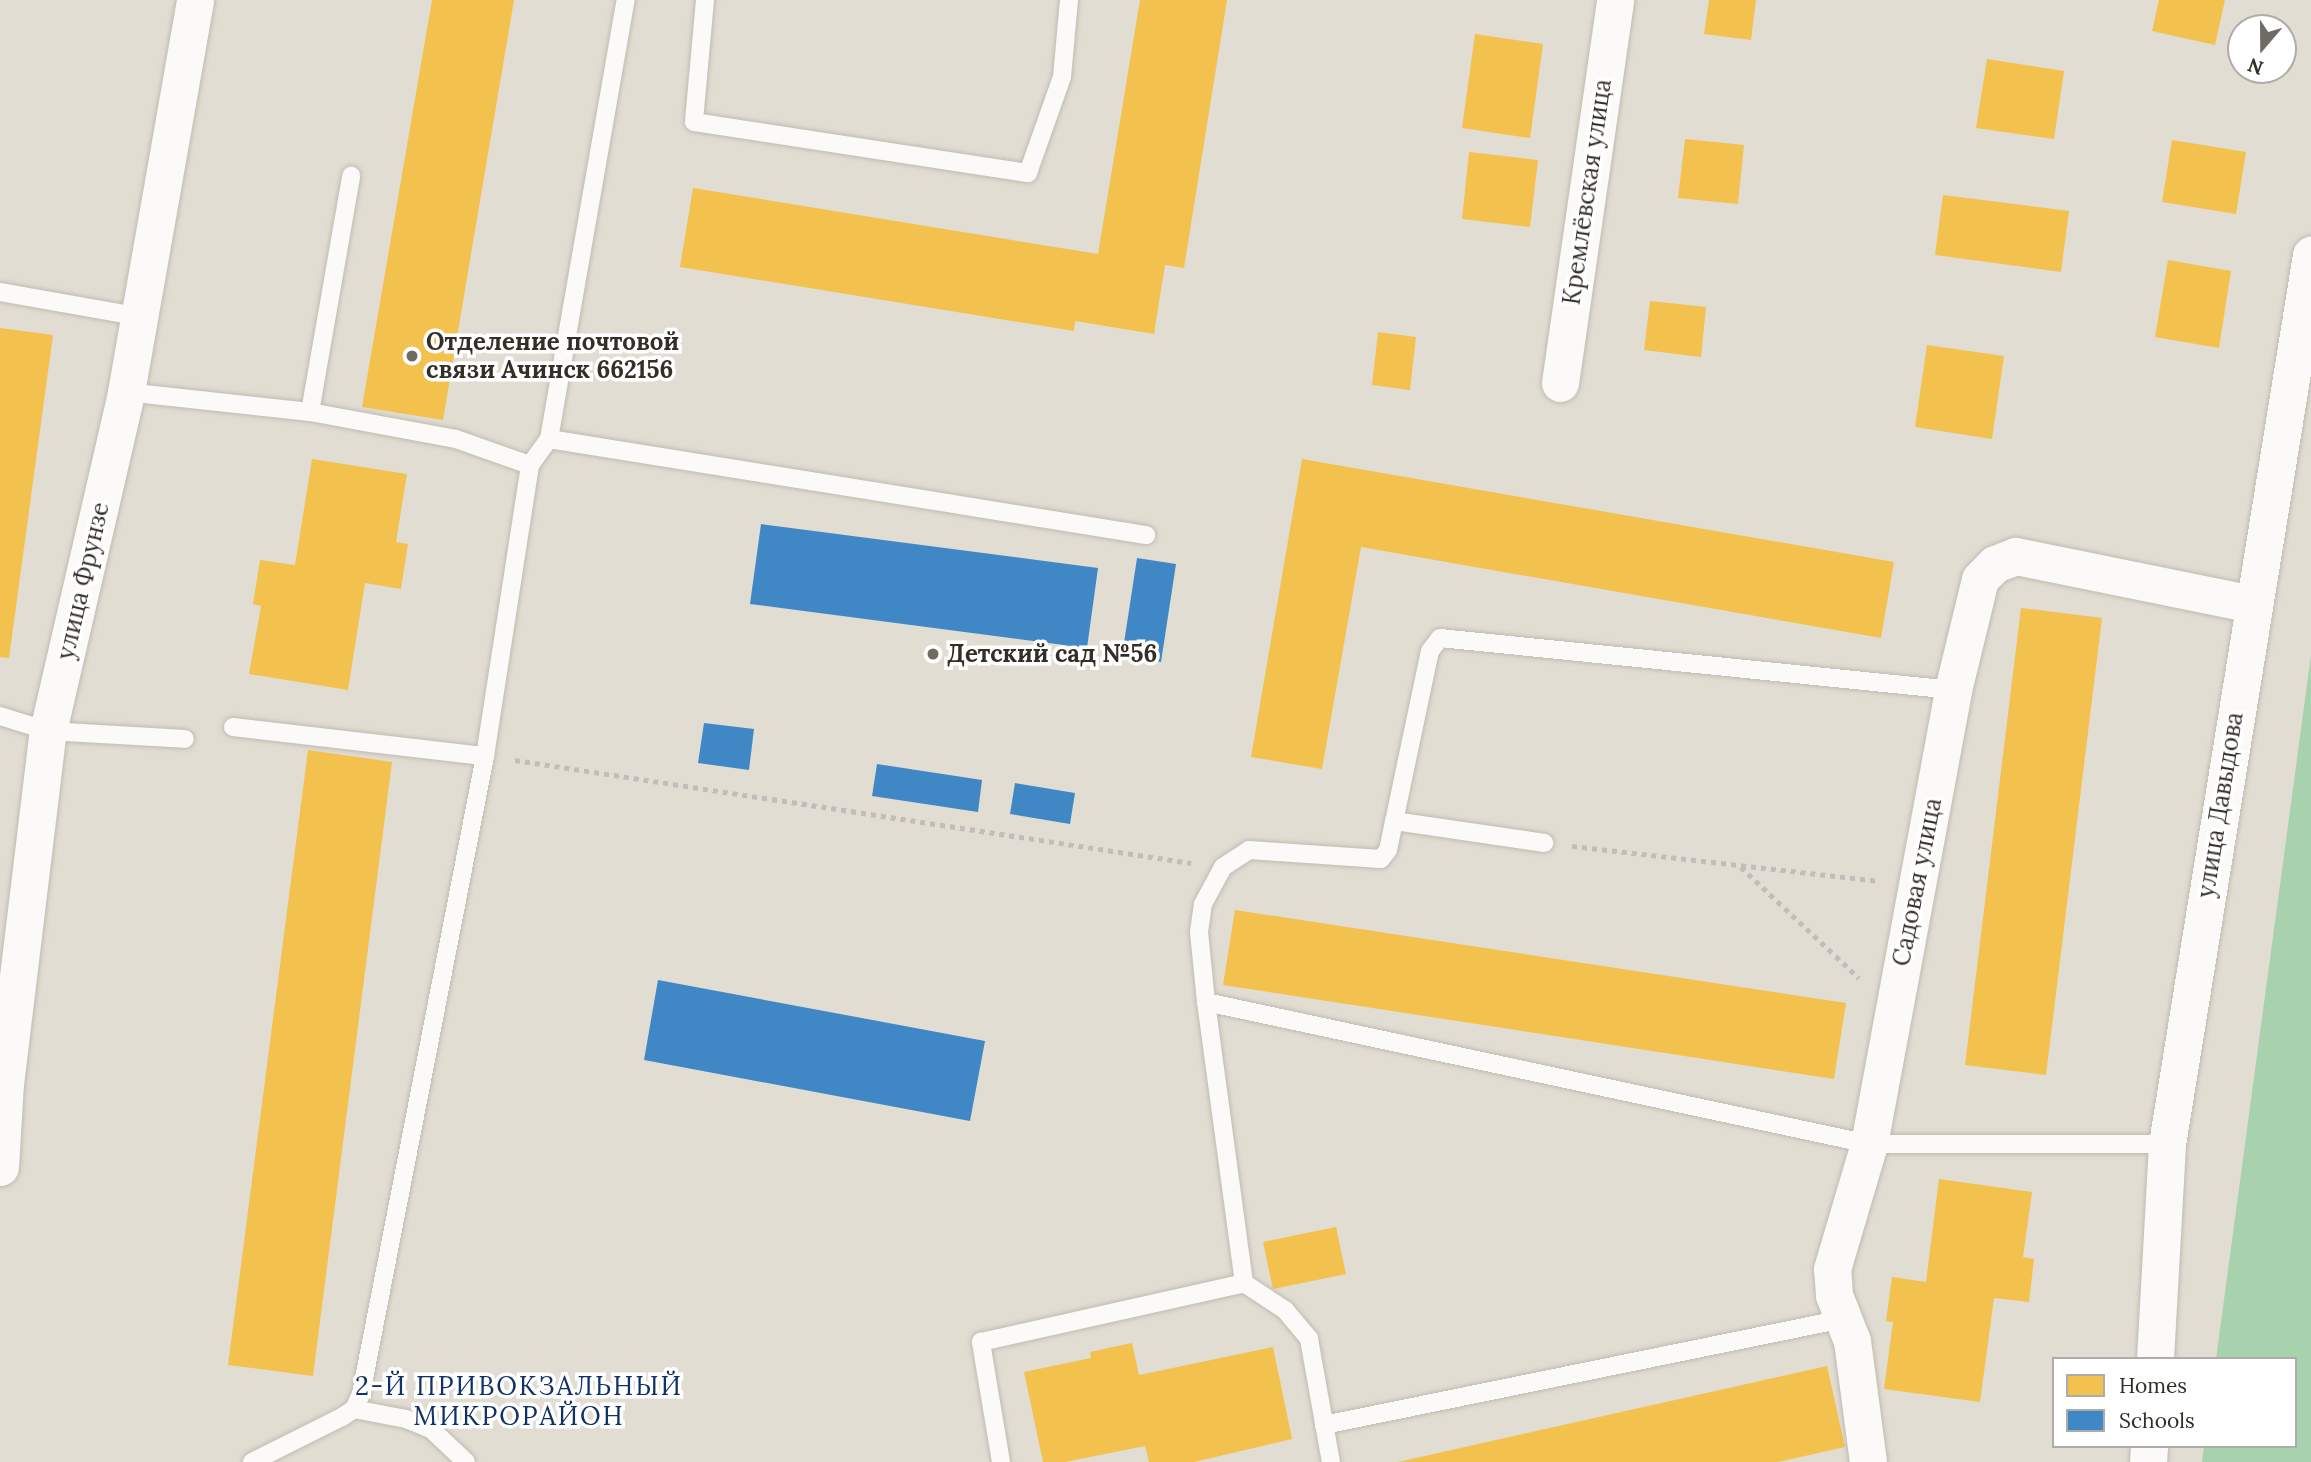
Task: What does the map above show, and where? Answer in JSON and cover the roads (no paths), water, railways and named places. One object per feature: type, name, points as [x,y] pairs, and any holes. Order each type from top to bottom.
[{"type":"street","name":"улица Фрунзе","points":[[0,1167],[3,1083],[48,731],[126,392],[136,316],[195,0]]},
{"type":"street","name":"Кремлёвская улица","points":[[1560,383],[1615,0]]},
{"type":"street","name":"улица Давыдова","points":[[2155,1357],[2167,1143],[2252,604],[2311,255]]},
{"type":"street","name":"Садовая улица","points":[[1868,1462],[1852,1341],[1843,1319],[1832,1269],[1869,1144],[1953,690],[1980,579],[1995,564],[2016,556],[2252,604]]},
{"type":"lane","points":[[355,1409],[361,1394],[485,755],[530,465],[549,439],[626,0]]},
{"type":"lane","points":[[705,0],[694,121],[1028,173],[1062,77],[1069,0]]},
{"type":"lane","points":[[310,412],[351,176]]},
{"type":"lane","points":[[0,292],[136,316]]},
{"type":"lane","points":[[126,392],[310,412],[456,439],[530,465]]},
{"type":"lane","points":[[549,439],[1146,535]]},
{"type":"lane","points":[[1244,1283],[1206,1002],[1199,932],[1203,904],[1223,867],[1249,850],[1275,848],[1381,859],[1394,821],[1430,651],[1440,638],[1953,690]]},
{"type":"lane","points":[[0,716],[48,731],[185,738]]},
{"type":"lane","points":[[233,727],[485,755]]},
{"type":"lane","points":[[1394,821],[1544,843]]},
{"type":"lane","points":[[1206,1002],[1869,1144],[2167,1143]]},
{"type":"lane","points":[[1001,1462],[981,1342],[1244,1283],[1285,1310],[1309,1339],[1331,1462]]},
{"type":"lane","points":[[1324,1425],[1843,1319]]},
{"type":"lane","points":[[252,1462],[355,1409],[406,1419],[431,1429],[466,1462]]},
{"type":"place","name":"Отделение почтовой связи Ачинск 662156","points":[[412,356]]},
{"type":"place","name":"Детский сад №56","points":[[933,654]]},
{"type":"district","name":"2-Й ПРИВОКЗАЛЬНЫЙ МИКРОРАЙОН","points":[[519,1401]]}]
